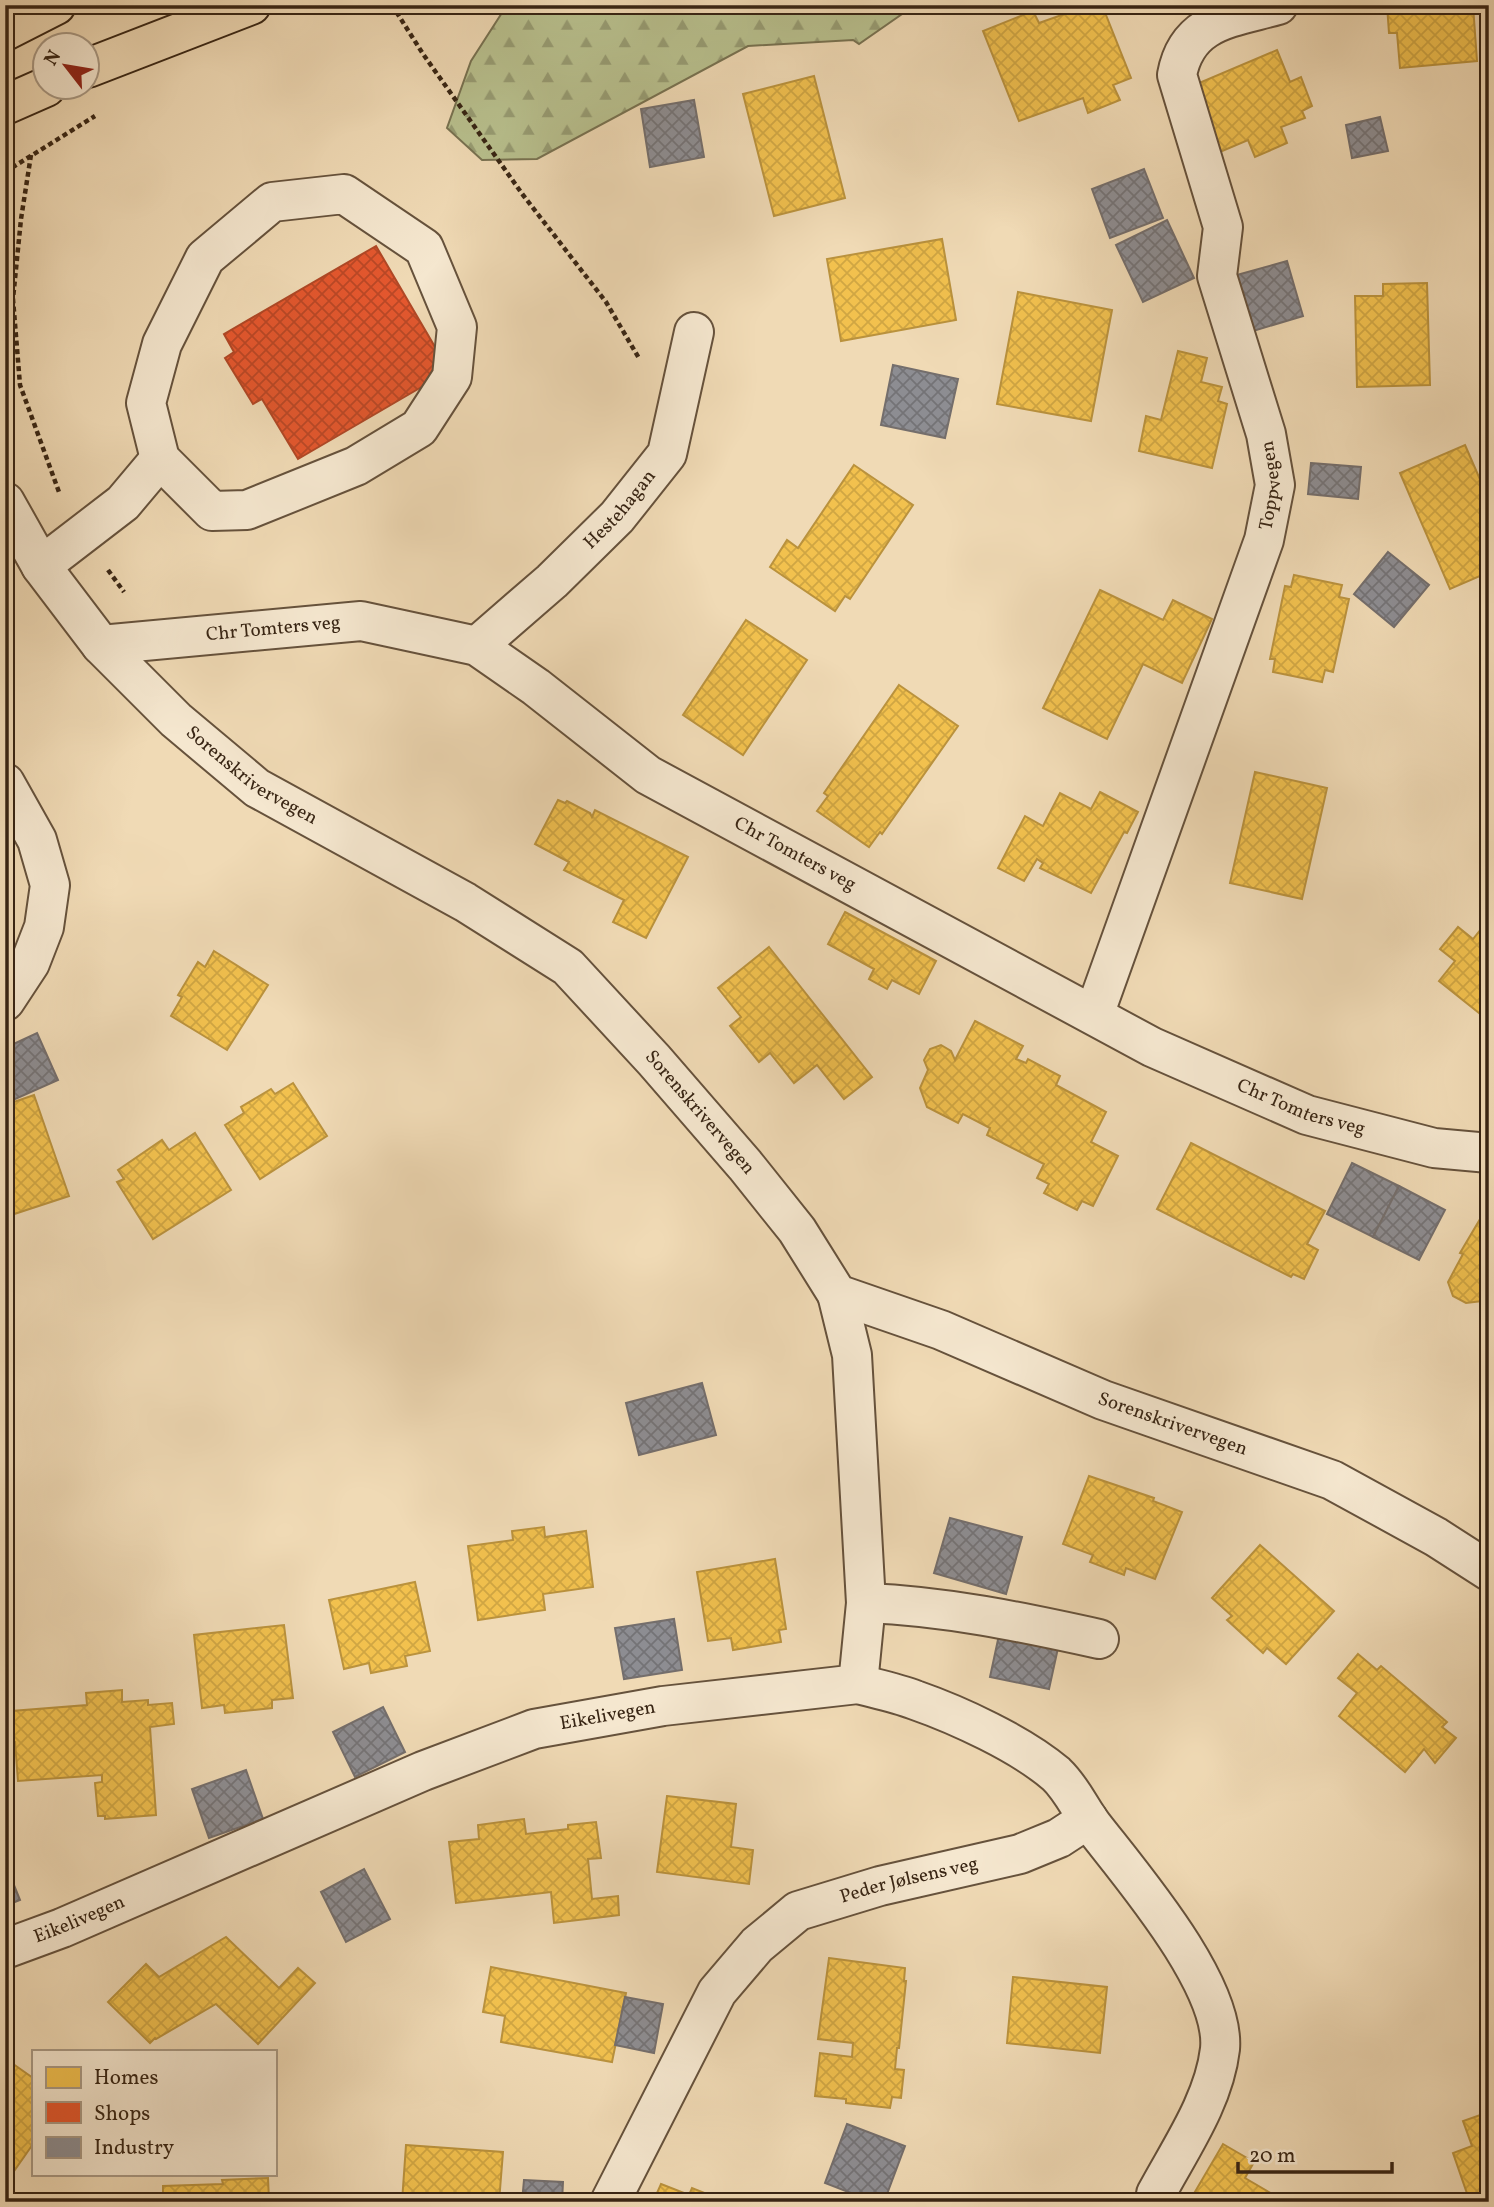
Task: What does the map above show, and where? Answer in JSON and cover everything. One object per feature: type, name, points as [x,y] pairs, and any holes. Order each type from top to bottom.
[{"type":"main road","points":[[5,32],[55,5]]},
{"type":"main road","points":[[102,63],[251,5]]},
{"type":"main road","points":[[5,105],[32,93]]},
{"type":"street","name":"Toppvegen","points":[[1094,1015],[1264,540],[1275,485],[1266,434],[1217,276],[1223,227],[1183,101],[1177,75],[1180,57],[1202,29],[1278,5]]},
{"type":"street","points":[[344,194],[424,248],[457,327],[452,377],[419,428],[356,467],[247,510],[212,511],[160,458],[146,403],[162,344],[205,258],[272,202],[344,194]]},
{"type":"street","name":"Hestehagan","points":[[477,646],[552,581],[617,517],[667,454],[694,332]]},
{"type":"street","points":[[41,566],[122,503],[160,458]]},
{"type":"street","name":"Sorenskrivervegen","points":[[5,502],[41,566],[101,645],[176,720],[257,788],[466,902],[568,967],[654,1060],[745,1165],[797,1230],[837,1294],[940,1330],[1103,1400],[1332,1480],[1436,1536],[1489,1571]]},
{"type":"street","name":"Chr Tomters veg","points":[[101,645],[361,621],[477,646],[536,687],[648,775],[1152,1047],[1307,1115],[1434,1148],[1489,1153]]},
{"type":"street","points":[[5,783],[37,840],[50,885],[44,928],[30,963],[5,1002]]},
{"type":"street","points":[[837,1294],[852,1354],[866,1603],[858,1685],[914,1699],[999,1738],[1056,1775],[1074,1795],[1088,1819],[1170,1926],[1206,1989],[1218,2028],[1220,2047],[1214,2074],[1202,2108],[1156,2194]]},
{"type":"street","points":[[866,1603],[981,1615],[1099,1639]]},
{"type":"street","name":"Eikelivegen","points":[[5,1950],[88,1917],[423,1770],[534,1729],[663,1706],[858,1685]]},
{"type":"street","name":"Peder Jølsens veg","points":[[610,2202],[717,1992],[757,1945],[798,1911],[880,1886],[1020,1854],[1059,1838],[1088,1819]]},
{"type":"path","points":[[392,5],[523,195],[606,302],[675,421]]},
{"type":"path","points":[[31,155],[13,299],[20,386],[61,498]]},
{"type":"green space","points":[[507,5],[915,5],[859,44],[853,40],[748,46],[537,159],[482,160],[447,128],[471,61]]},
{"type":"building: Homes","points":[[1090,5],[1102,5],[1131,78],[1113,85],[1120,100],[1088,113],[1083,98],[1019,121],[983,31],[1033,11],[1039,23]]},
{"type":"building: Homes","points":[[1387,5],[1473,5],[1477,61],[1400,68],[1397,33],[1389,33]]},
{"type":"building: Homes","points":[[1277,50],[1290,82],[1301,77],[1312,106],[1302,111],[1305,118],[1281,127],[1287,143],[1255,157],[1248,140],[1220,152],[1192,86]]},
{"type":"building: Homes","points":[[814,76],[845,198],[774,216],[743,94]]},
{"type":"building: Homes","points":[[942,239],[956,320],[841,341],[827,259]]},
{"type":"building: Homes","points":[[1427,283],[1430,385],[1357,387],[1355,296],[1383,296],[1383,284]]},
{"type":"building: Homes","points":[[1018,292],[1112,310],[1091,421],[997,404]]},
{"type":"building: Homes","points":[[1178,351],[1207,358],[1201,382],[1222,387],[1218,401],[1227,404],[1212,468],[1139,451],[1146,416],[1161,420]]},
{"type":"building: Homes","points":[[1465,445],[1485,491],[1489,489],[1488,590],[1482,575],[1450,589],[1400,473]]},
{"type":"building: Homes","points":[[854,465],[913,505],[850,599],[845,596],[835,611],[770,567],[787,540],[798,548]]},
{"type":"building: Homes","points":[[1294,575],[1342,585],[1339,597],[1349,599],[1333,672],[1325,670],[1322,682],[1273,672],[1275,659],[1270,659],[1285,586],[1291,587]]},
{"type":"building: Homes","points":[[1100,590],[1163,620],[1173,600],[1212,619],[1182,683],[1143,664],[1107,739],[1043,708]]},
{"type":"building: Homes","points":[[746,620],[807,660],[743,755],[683,715]]},
{"type":"building: Homes","points":[[899,685],[958,726],[882,834],[880,832],[869,847],[817,811],[828,796],[824,793]]},
{"type":"building: Homes","points":[[1255,772],[1327,788],[1302,899],[1230,883]]},
{"type":"building: Homes","points":[[1100,792],[1138,812],[1091,893],[1040,868],[1043,863],[1037,859],[1024,881],[998,868],[1025,816],[1043,826],[1060,793],[1091,809]]},
{"type":"building: Homes","points":[[558,800],[565,803],[567,801],[590,813],[592,817],[595,810],[688,857],[646,938],[613,922],[624,900],[564,870],[569,862],[535,844]]},
{"type":"building: Homes","points":[[845,912],[936,961],[919,994],[892,980],[887,989],[869,979],[874,969],[828,944]]},
{"type":"building: Homes","points":[[1489,919],[1489,1021],[1439,981],[1455,961],[1440,949],[1458,927],[1473,939]]},
{"type":"building: Homes","points":[[769,947],[872,1077],[844,1099],[817,1065],[794,1083],[770,1053],[759,1062],[730,1026],[741,1017],[718,988]]},
{"type":"building: Homes","points":[[214,951],[268,985],[227,1050],[171,1016],[182,997],[178,995],[198,962],[205,967]]},
{"type":"building: Homes","points":[[975,1021],[1023,1046],[1016,1059],[1026,1063],[1028,1059],[1060,1076],[1056,1085],[1106,1112],[1091,1142],[1118,1156],[1093,1206],[1082,1201],[1077,1210],[1044,1193],[1049,1184],[1037,1178],[1044,1164],[987,1135],[990,1128],[963,1114],[958,1123],[927,1107],[920,1088],[928,1070],[924,1060],[930,1049],[941,1045],[951,1051],[955,1060]]},
{"type":"building: Homes","points":[[293,1083],[327,1136],[260,1179],[225,1125],[244,1113],[241,1107],[271,1089],[275,1094]]},
{"type":"building: Homes","points":[[34,1095],[69,1196],[5,1217],[5,1105]]},
{"type":"building: Homes","points":[[195,1133],[231,1190],[153,1239],[117,1182],[124,1179],[118,1170],[162,1140],[169,1150]]},
{"type":"building: Homes","points":[[1191,1143],[1325,1211],[1307,1244],[1318,1250],[1304,1279],[1293,1274],[1291,1277],[1157,1209]]},
{"type":"building: Homes","points":[[1489,1204],[1489,1289],[1482,1301],[1466,1303],[1453,1296],[1448,1282],[1463,1254],[1460,1253]]},
{"type":"building: Homes","points":[[1089,1476],[1154,1498],[1153,1501],[1182,1512],[1155,1579],[1126,1568],[1124,1575],[1090,1562],[1093,1555],[1063,1544]]},
{"type":"building: Homes","points":[[544,1527],[545,1537],[586,1531],[593,1587],[543,1594],[545,1610],[478,1620],[468,1546],[513,1540],[512,1531]]},
{"type":"building: Homes","points":[[1260,1545],[1334,1611],[1286,1664],[1267,1648],[1263,1653],[1227,1620],[1232,1616],[1212,1598]]},
{"type":"building: Homes","points":[[775,1559],[786,1629],[779,1630],[781,1642],[733,1650],[731,1638],[708,1641],[697,1572]]},
{"type":"building: Homes","points":[[415,1582],[430,1651],[405,1656],[407,1666],[371,1673],[369,1663],[344,1669],[329,1600]]},
{"type":"building: Homes","points":[[284,1625],[293,1698],[272,1700],[272,1708],[225,1713],[224,1705],[202,1708],[194,1635]]},
{"type":"building: Homes","points":[[1358,1654],[1377,1670],[1381,1666],[1447,1722],[1442,1727],[1456,1738],[1435,1763],[1424,1749],[1405,1772],[1339,1716],[1357,1693],[1338,1678]]},
{"type":"building: Homes","points":[[122,1690],[122,1702],[148,1700],[148,1705],[172,1703],[174,1724],[150,1727],[156,1815],[105,1819],[105,1816],[98,1816],[95,1783],[102,1782],[102,1775],[18,1781],[15,1742],[6,1743],[5,1716],[13,1716],[12,1711],[87,1705],[86,1693]]},
{"type":"building: Homes","points":[[667,1796],[736,1804],[731,1847],[753,1850],[749,1884],[657,1872]]},
{"type":"building: Homes","points":[[524,1819],[526,1834],[568,1829],[568,1825],[596,1822],[601,1858],[588,1859],[592,1899],[618,1896],[619,1915],[554,1923],[551,1892],[456,1903],[449,1842],[479,1839],[478,1825]]},
{"type":"building: Homes","points":[[226,1937],[279,1988],[298,1968],[315,1983],[258,2044],[216,2004],[150,2043],[108,2002],[146,1964],[159,1977]]},
{"type":"building: Homes","points":[[829,1958],[905,1968],[906,1981],[895,2069],[904,2070],[901,2098],[892,2097],[890,2108],[815,2096],[820,2053],[852,2057],[853,2043],[818,2039]]},
{"type":"building: Homes","points":[[491,1967],[626,1993],[612,2062],[501,2042],[505,2016],[483,2012]]},
{"type":"building: Homes","points":[[1013,1977],[1107,1987],[1100,2053],[1007,2043]]},
{"type":"building: Homes","points":[[9,2061],[32,2077],[32,2145],[5,2184],[5,2067]]},
{"type":"building: Homes","points":[[1489,2112],[1489,2198],[1470,2202],[1453,2153],[1472,2146],[1463,2121]]},
{"type":"building: Homes","points":[[1223,2144],[1254,2162],[1245,2178],[1286,2202],[1189,2202]]},
{"type":"building: Homes","points":[[406,2145],[503,2152],[499,2202],[402,2202]]},
{"type":"building: Homes","points":[[268,2178],[269,2200],[273,2199],[273,2202],[163,2202],[163,2186],[223,2184],[222,2180]]},
{"type":"building: Homes","points":[[661,2184],[689,2195],[692,2188],[722,2202],[653,2202]]},
{"type":"building: Shops","points":[[376,246],[449,371],[298,459],[262,399],[253,404],[225,358],[234,352],[224,334]]},
{"type":"building: Industry","points":[[694,100],[704,157],[650,167],[641,109]]},
{"type":"building: Industry","points":[[1380,117],[1388,151],[1352,158],[1346,125]]},
{"type":"building: Industry","points":[[1144,169],[1163,218],[1110,238],[1092,189]]},
{"type":"building: Industry","points":[[1167,220],[1194,278],[1143,302],[1116,245]]},
{"type":"building: Industry","points":[[1287,261],[1303,316],[1253,331],[1237,275]]},
{"type":"building: Industry","points":[[893,365],[958,379],[945,438],[881,425]]},
{"type":"building: Industry","points":[[1311,463],[1361,467],[1358,499],[1308,494]]},
{"type":"building: Industry","points":[[1388,552],[1429,585],[1394,627],[1354,594]]},
{"type":"building: Industry","points":[[37,1033],[58,1080],[13,1100],[5,1084],[5,1048]]},
{"type":"building: Industry","points":[[1352,1163],[1399,1186],[1373,1237],[1327,1214]]},
{"type":"building: Industry","points":[[1399,1186],[1445,1210],[1419,1260],[1373,1237]]},
{"type":"building: Industry","points":[[702,1383],[716,1435],[639,1455],[626,1403]]},
{"type":"building: Industry","points":[[950,1518],[1022,1537],[1006,1594],[934,1573]]},
{"type":"building: Industry","points":[[674,1619],[682,1670],[624,1679],[615,1628]]},
{"type":"building: Industry","points":[[999,1635],[1058,1648],[1049,1689],[990,1677]]},
{"type":"building: Industry","points":[[383,1707],[405,1752],[355,1777],[333,1732]]},
{"type":"building: Industry","points":[[246,1770],[263,1819],[209,1838],[192,1789]]},
{"type":"building: Industry","points":[[5,1863],[20,1900],[5,1906]]},
{"type":"building: Industry","points":[[364,1869],[390,1919],[346,1942],[321,1892]]},
{"type":"building: Industry","points":[[625,1997],[663,2004],[654,2053],[615,2045]]},
{"type":"building: Industry","points":[[847,2124],[905,2146],[884,2202],[874,2202],[825,2183]]},
{"type":"building: Industry","points":[[524,2180],[563,2182],[562,2202],[522,2202]]}]
